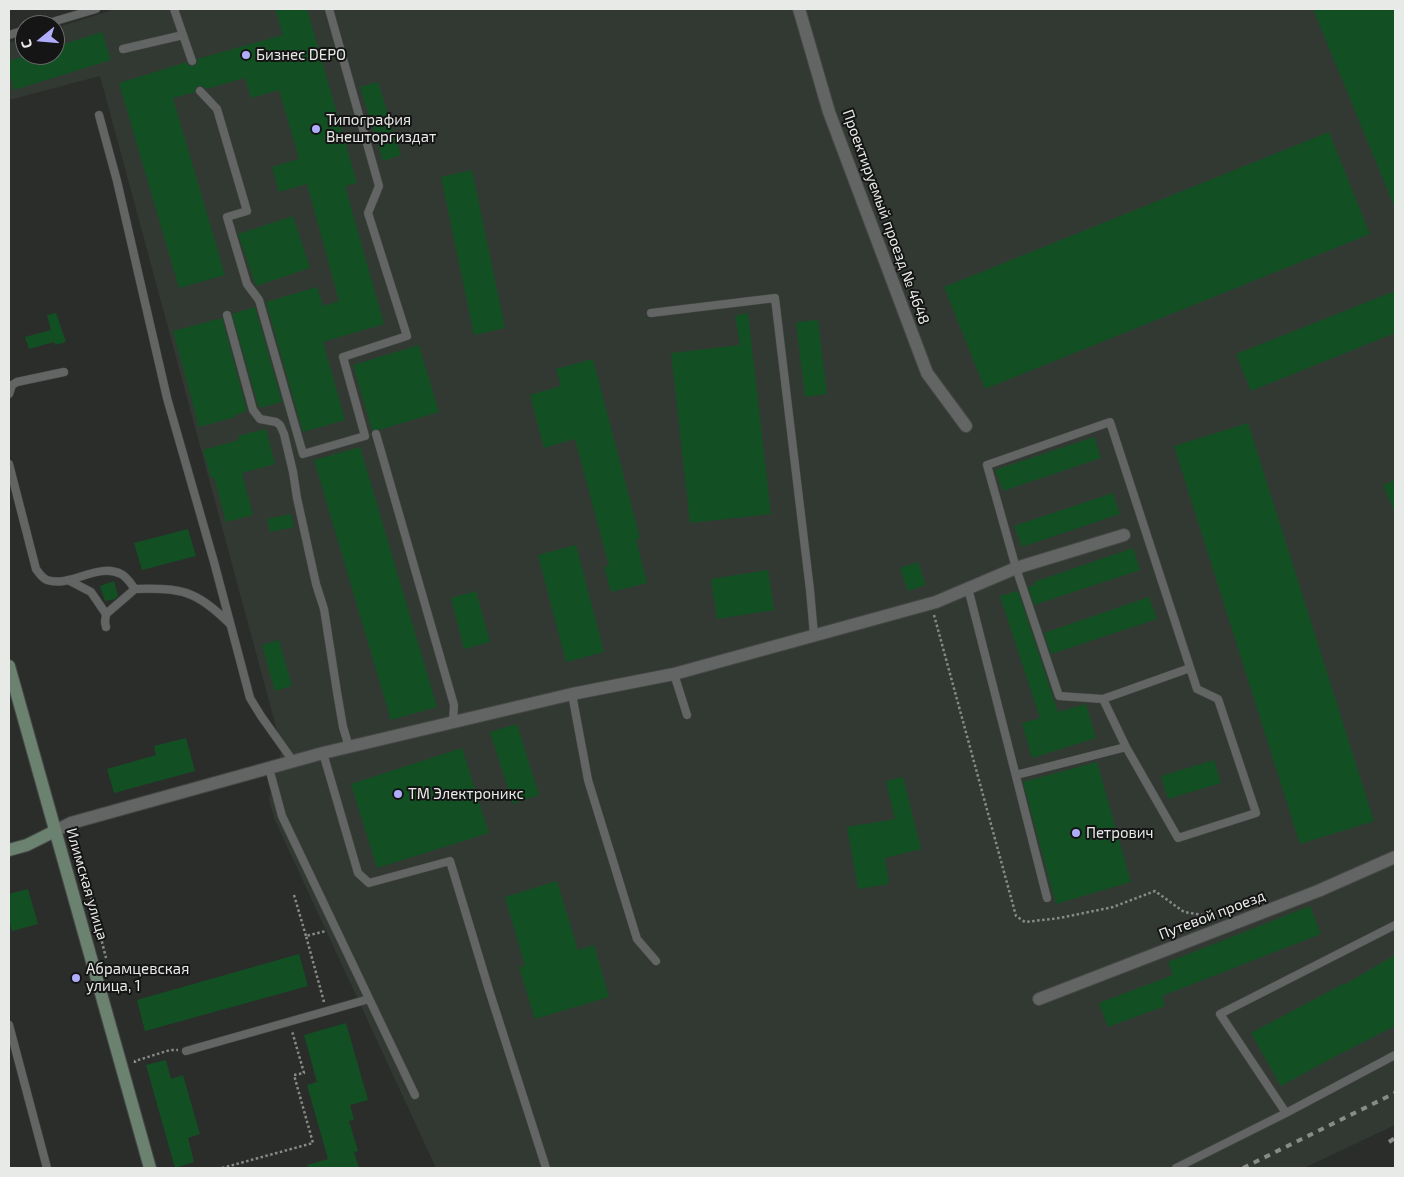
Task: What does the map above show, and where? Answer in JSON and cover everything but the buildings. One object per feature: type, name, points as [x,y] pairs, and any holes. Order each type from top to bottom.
[{"type":"street","name":"Проектируемый проезд № 4648","points":[[799,9],[829,112],[927,373],[966,426]]},
{"type":"street","points":[[9,850],[27,845],[71,823],[322,753],[572,694],[674,674],[936,602],[1016,568],[1124,535]]},
{"type":"street","name":"Илимская улица","points":[[9,666],[150,1168]]},
{"type":"street","name":"Путевой проезд","points":[[1039,999],[1309,894],[1395,857]]},
{"type":"lane","points":[[65,18],[96,9]]},
{"type":"lane","points":[[174,9],[192,61]]},
{"type":"lane","points":[[200,90],[217,109],[247,211],[226,216],[247,284],[259,300],[303,454],[365,436],[343,357],[407,336],[368,213],[379,186],[329,9]]},
{"type":"lane","points":[[123,49],[183,35]]},
{"type":"lane","points":[[99,115],[117,181],[167,398],[250,698],[293,761]]},
{"type":"lane","points":[[651,313],[775,298],[814,635]]},
{"type":"lane","points":[[227,315],[253,410],[260,418],[276,422],[280,425],[284,434],[316,584],[324,609],[343,728],[349,746]]},
{"type":"lane","points":[[9,394],[12,385],[17,382],[64,372]]},
{"type":"lane","points":[[1103,699],[1126,747],[1178,838],[1256,813],[1218,699],[1197,689],[1110,422],[987,465],[1016,568],[1059,696],[1103,699],[1190,668]]},
{"type":"lane","points":[[376,434],[454,705],[453,722]]},
{"type":"lane","points":[[9,464],[36,569],[42,577],[48,581],[67,580],[109,572],[120,573],[135,589]]},
{"type":"lane","points":[[67,580],[91,592],[106,614],[106,627]]},
{"type":"lane","points":[[968,588],[1047,898]]},
{"type":"lane","points":[[106,614],[135,589],[173,590],[194,595],[212,606],[231,625]]},
{"type":"lane","points":[[674,674],[687,715]]},
{"type":"lane","points":[[572,694],[588,780],[637,939],[656,961]]},
{"type":"lane","points":[[1016,775],[1126,747]]},
{"type":"lane","points":[[322,753],[358,873],[369,883],[450,861],[546,1168]]},
{"type":"lane","points":[[269,768],[282,816],[415,1095]]},
{"type":"lane","points":[[1286,1113],[1220,1014],[1395,925]]},
{"type":"lane","points":[[186,1051],[369,1000]]},
{"type":"lane","points":[[9,1025],[47,1168]]},
{"type":"lane","points":[[1176,1168],[1286,1113],[1395,1055]]},
{"type":"path","points":[[80,854],[106,958]]},
{"type":"path","points":[[294,895],[326,1011]]},
{"type":"path","points":[[306,936],[326,931]]},
{"type":"path","points":[[222,1168],[313,1143],[294,1076],[304,1073],[290,1022]]},
{"type":"path","points":[[138,1060],[170,1050],[186,1051]]},
{"type":"shaded area","points":[[116,9],[1395,9],[1395,1125],[1304,1168],[436,1168],[274,818],[269,799],[282,749],[100,76],[9,100],[9,43],[15,41],[15,65],[65,65],[65,25]]},
{"type":"railway","points":[[1243,1168],[1395,1093]]},
{"type":"railway","points":[[1389,1142],[1395,1138]]},
{"type":"place","name":"Бизнес DEPO","points":[[246,55]]},
{"type":"place","name":"Типография Внешторгиздат","points":[[316,129]]},
{"type":"place","name":"ТМ Электроникс","points":[[398,794]]},
{"type":"place","name":"Петрович","points":[[1076,833]]},
{"type":"place","name":"Абрамцевская улица, 1","points":[[76,978]]}]
